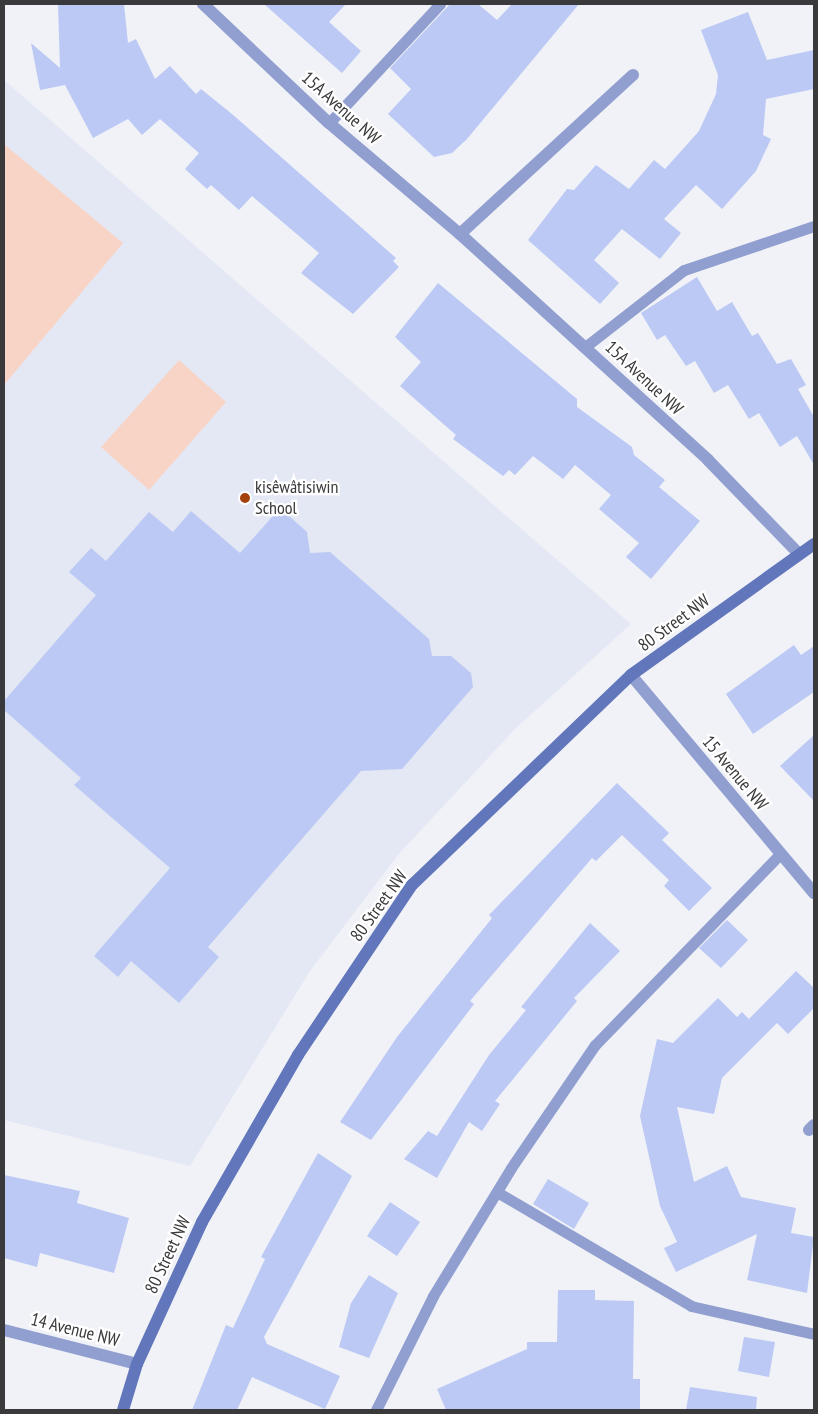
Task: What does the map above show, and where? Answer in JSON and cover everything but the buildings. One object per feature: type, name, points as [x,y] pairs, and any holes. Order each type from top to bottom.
[{"type":"street","name":"15A Avenue NW","points":[[203,4],[329,122],[460,234],[708,460],[799,554]]},
{"type":"street","points":[[460,234],[633,76]]},
{"type":"street","name":"80 Street NW","points":[[123,1410],[137,1364],[202,1222],[293,1064],[412,885],[631,675],[814,544]]},
{"type":"street","name":"15 Avenue NW","points":[[631,675],[779,854],[814,893]]},
{"type":"street","name":"14 Avenue NW","points":[[4,1330],[137,1364]]},
{"type":"lane","points":[[329,122],[440,4]]},
{"type":"lane","points":[[585,347],[684,270],[814,226]]},
{"type":"lane","points":[[376,1410],[433,1296],[497,1192],[595,1045],[779,854]]},
{"type":"lane","points":[[497,1192],[691,1306],[814,1334]]},
{"type":"shaded area","name":"kisêwâtisiwin School","points":[[4,80],[631,624],[515,729],[398,855],[310,971],[190,1166],[4,1120]]},
{"type":"shaded area","points":[[4,144],[123,243],[4,385]]},
{"type":"shaded area","points":[[179,360],[226,402],[149,490],[101,447]]},
{"type":"place","name":"kisêwâtisiwin School","points":[[245,498]]}]
